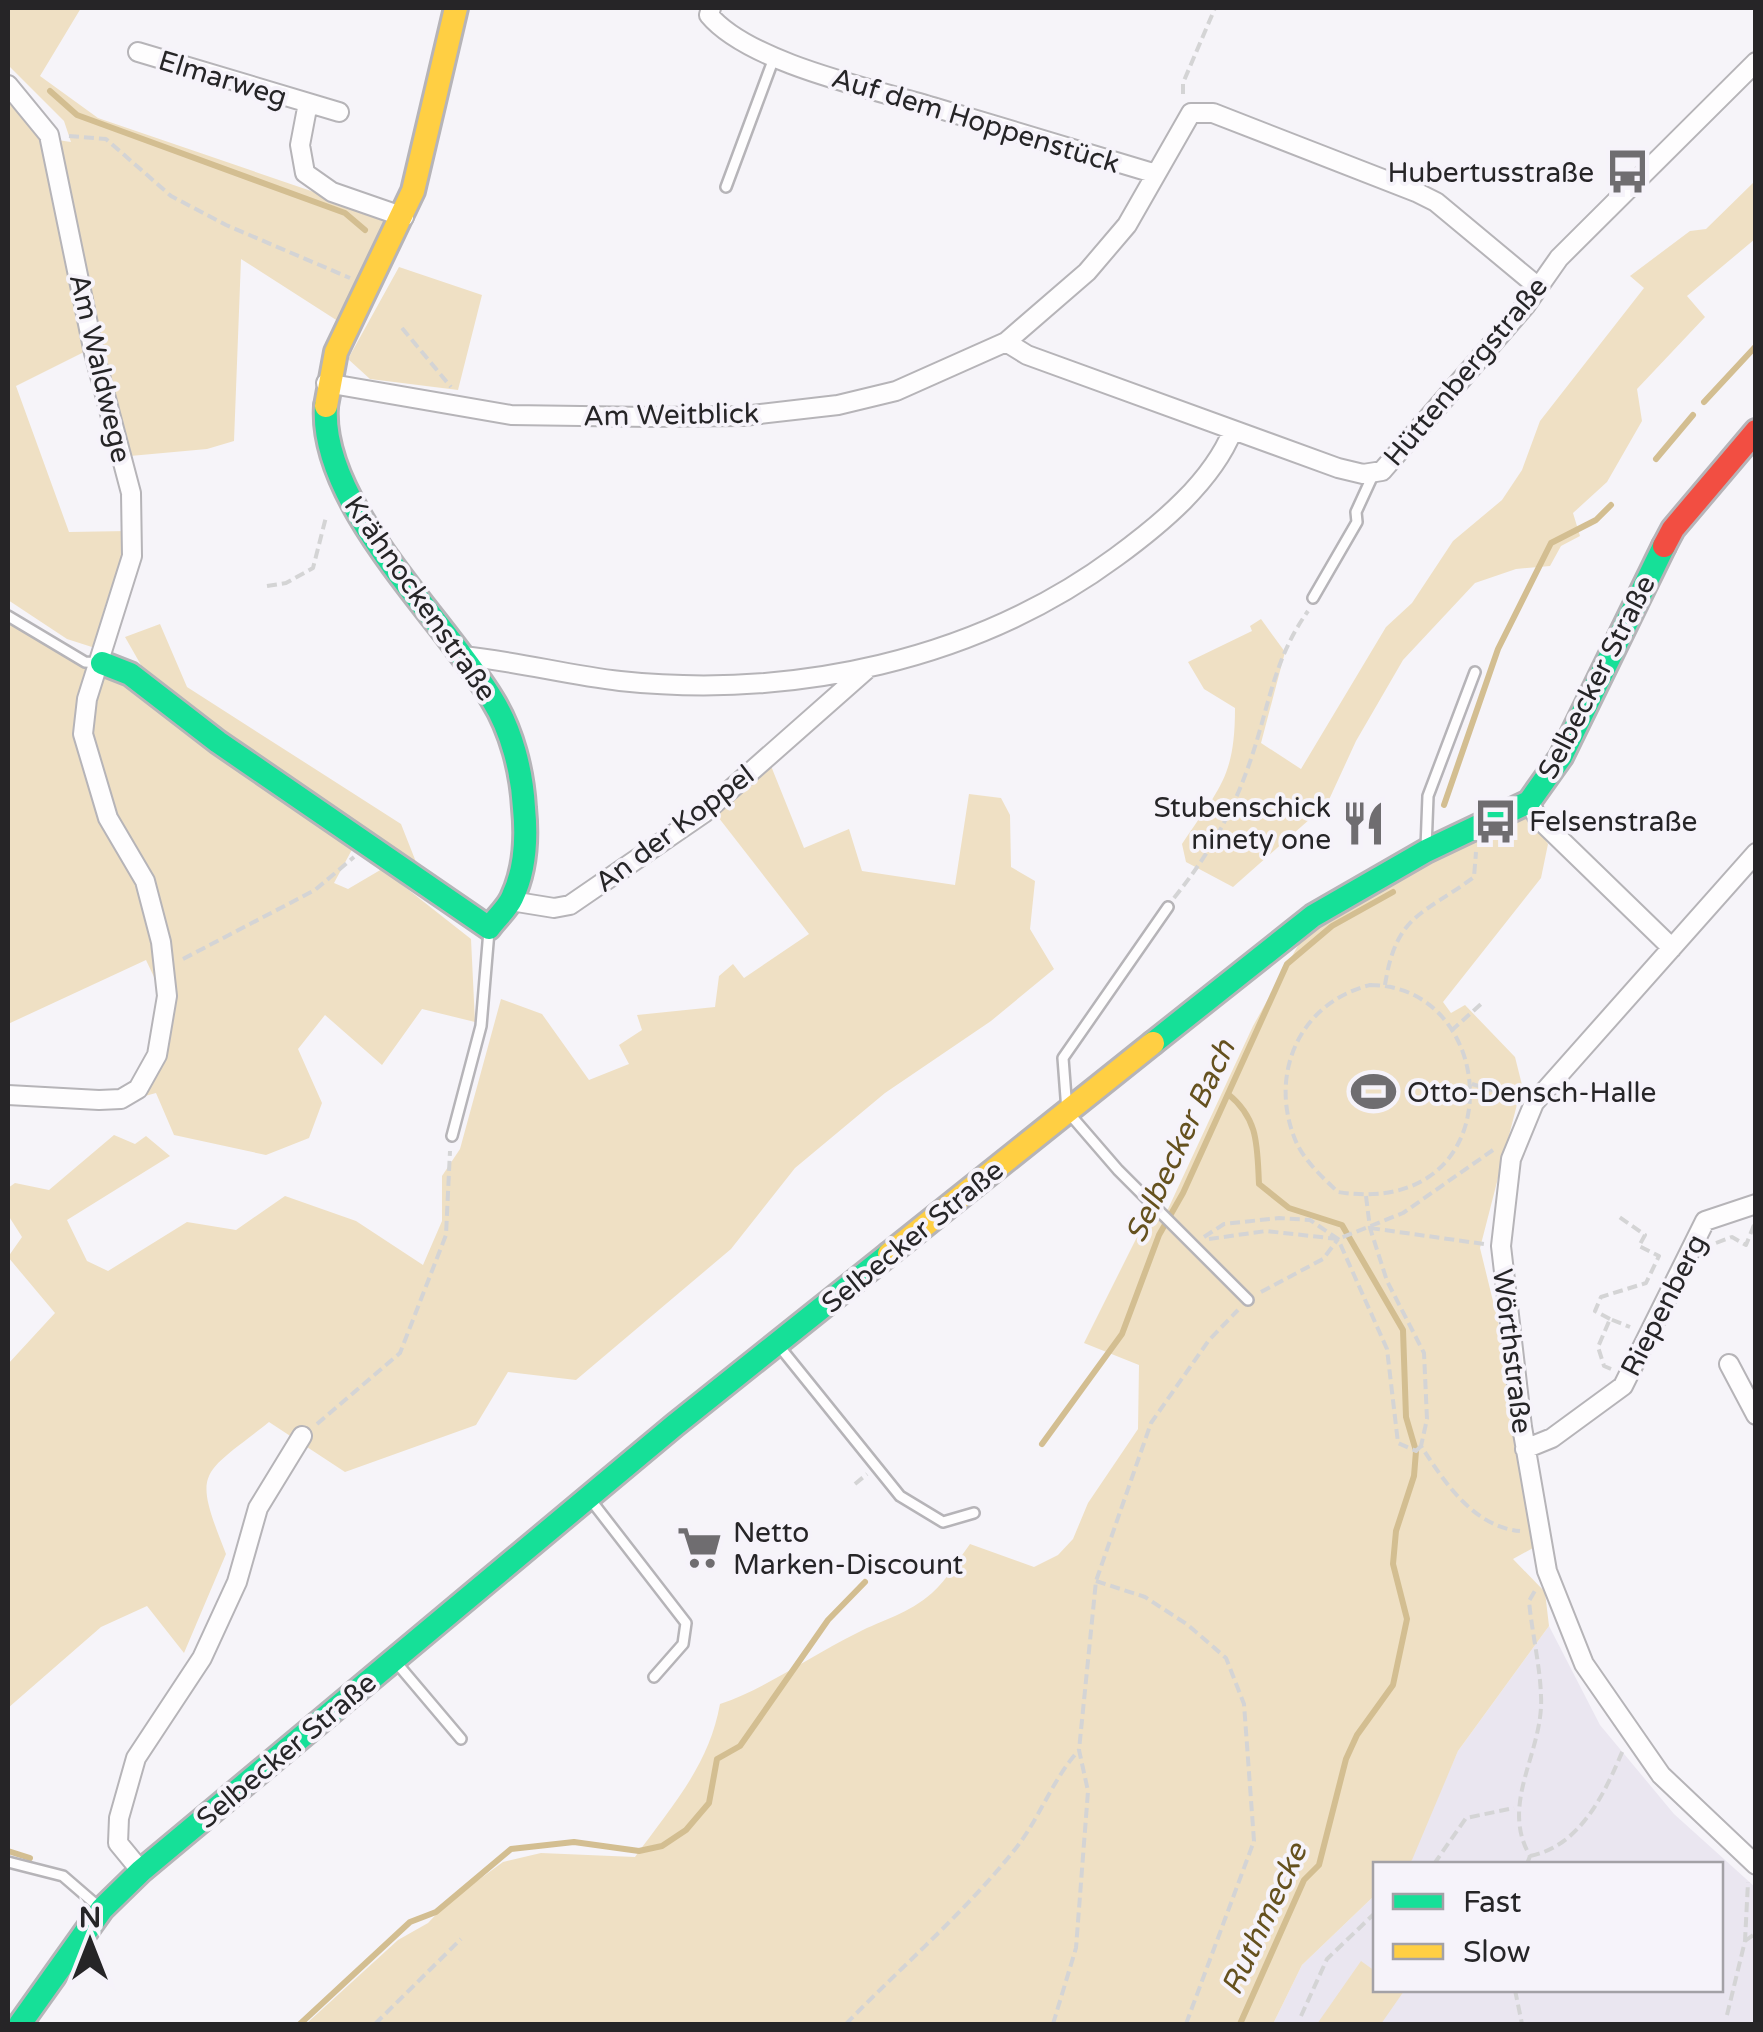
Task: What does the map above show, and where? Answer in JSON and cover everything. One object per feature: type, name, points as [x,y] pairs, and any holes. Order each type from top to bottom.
[{"type":"main road","name":"Krähnockenstraße","points":[[456,8],[433,122],[404,218],[368,286],[326,383],[322,410],[326,439],[349,500],[500,713],[514,756],[524,834],[523,860],[511,901],[489,928]]},
{"type":"main road","name":"Selbecker Straße","points":[[20,2024],[102,1910],[141,1871],[588,1497],[1313,916],[1426,851],[1529,802],[1561,757],[1672,529],[1756,431]]},
{"type":"main road","points":[[102,663],[130,674],[218,742],[489,928]]},
{"type":"street","name":"Auf dem Hoppenstück","points":[[710,11],[739,38],[802,68],[1154,173],[1191,112],[1214,113],[1426,196],[1537,286]]},
{"type":"street","name":"Elmarweg","points":[[138,52],[339,112]]},
{"type":"street","name":"Hüttenbergstraße","points":[[1234,430],[1338,468],[1372,475],[1390,466],[1526,305],[1559,258],[1756,62]]},
{"type":"street","name":"Am Waldwege","points":[[8,85],[48,134],[133,510],[132,556],[113,605],[102,663],[84,715],[88,756],[108,818],[144,881],[166,968],[164,1024],[157,1054],[138,1089],[120,1099],[99,1100],[8,1095]]},
{"type":"street","name":"Elmarweg","points":[[308,104],[300,145],[305,174],[332,192],[404,218]]},
{"type":"street","name":"Am Weitblick","points":[[326,383],[511,416],[650,418],[743,416],[819,407],[896,391],[1006,342],[1108,251],[1143,198],[1154,173]]},
{"type":"street","points":[[462,656],[618,680],[695,685],[866,670],[926,654],[1008,620],[1104,566],[1186,498],[1227,446],[1234,430],[1027,355],[1006,342]]},
{"type":"street","name":"An der Koppel","points":[[511,901],[538,907],[570,906],[704,812],[866,670]]},
{"type":"street","points":[[1529,802],[1538,818],[1672,948]]},
{"type":"street","name":"Wörthstraße","points":[[1752,1861],[1660,1775],[1584,1664],[1548,1571],[1526,1448],[1501,1246],[1511,1159],[1530,1112],[1754,859]]},
{"type":"street","name":"Riepenberg","points":[[1526,1448],[1552,1438],[1622,1386],[1704,1221],[1756,1204]]},
{"type":"street","points":[[1729,1364],[1756,1415]]},
{"type":"street","points":[[141,1871],[118,1843],[119,1818],[136,1758],[202,1658],[237,1582],[258,1508],[302,1436]]},
{"type":"lane","points":[[726,186],[775,56]]},
{"type":"lane","points":[[1314,598],[1357,522],[1356,512],[1372,475]]},
{"type":"lane","points":[[8,616],[84,662],[102,663]]},
{"type":"lane","points":[[1426,851],[1428,796],[1475,672]]},
{"type":"lane","points":[[1168,907],[1062,1058],[1066,1111],[1159,1212],[1248,1300]]},
{"type":"lane","points":[[452,1136],[482,1026],[489,928]]},
{"type":"lane","points":[[777,1344],[905,1502],[943,1522],[974,1513]]},
{"type":"lane","points":[[588,1497],[686,1623],[683,1644],[654,1677]]},
{"type":"lane","points":[[394,1659],[462,1739]]},
{"type":"lane","points":[[8,1862],[63,1876],[102,1910]]},
{"type":"path","points":[[1181,89],[1215,8]]},
{"type":"path","points":[[48,134],[106,139],[172,196],[226,225],[368,286]]},
{"type":"path","points":[[402,328],[450,385],[456,406]]},
{"type":"path","points":[[267,586],[286,583],[313,568],[326,517]]},
{"type":"path","points":[[1168,907],[1215,846],[1257,740],[1282,651],[1314,598]]},
{"type":"path","points":[[1385,986],[1399,932],[1422,909],[1474,876],[1478,862],[1474,830]]},
{"type":"path","points":[[166,968],[316,890],[344,862],[374,848]]},
{"type":"path","points":[[1385,986],[1410,994],[1435,1011],[1451,1031],[1460,1042],[1472,1084],[1469,1118],[1458,1149],[1440,1170],[1412,1186],[1366,1196],[1338,1192],[1299,1148],[1285,1112],[1286,1069],[1301,1031],[1320,1008],[1342,992],[1385,986]]},
{"type":"path","points":[[1451,1031],[1481,1004]]},
{"type":"path","points":[[1191,1244],[1228,1234],[1266,1231],[1338,1239],[1403,1213],[1478,1162],[1530,1112],[1472,1084]]},
{"type":"path","points":[[302,1436],[400,1353],[446,1235],[446,1179],[452,1136]]},
{"type":"path","points":[[1191,1244],[1224,1224],[1279,1218],[1310,1220],[1338,1239],[1388,1349],[1398,1443],[1416,1451],[1421,1446],[1427,1420],[1424,1353],[1387,1281],[1370,1228],[1366,1196]]},
{"type":"path","points":[[1618,1216],[1644,1235],[1639,1246],[1659,1256],[1646,1283],[1600,1297],[1595,1311],[1635,1330]]},
{"type":"path","points":[[1370,1228],[1501,1246]]},
{"type":"path","points":[[1690,1251],[1703,1257],[1709,1245],[1732,1237],[1746,1245],[1754,1228]]},
{"type":"path","points":[[1053,2024],[1076,1948],[1088,1792],[1079,1750],[1096,1581],[1150,1423],[1209,1340],[1248,1300],[1323,1259],[1338,1239]]},
{"type":"path","points":[[1610,1319],[1598,1347],[1604,1366],[1628,1376]]},
{"type":"path","points":[[1421,1446],[1478,1518],[1500,1529],[1523,1531],[1539,1522]]},
{"type":"path","points":[[1530,1856],[1520,1839],[1516,1808],[1538,1735],[1541,1696],[1529,1602],[1548,1571]]},
{"type":"path","points":[[1096,1581],[1145,1597],[1188,1625],[1226,1658],[1244,1704],[1254,1842],[1186,2024]]},
{"type":"path","points":[[1530,1856],[1565,1846],[1600,1799],[1622,1752],[1626,1726]]},
{"type":"path","points":[[846,2024],[1014,1852],[1042,1810],[1062,1769],[1079,1750]]},
{"type":"path","points":[[1435,1862],[1466,1818],[1516,1808]]},
{"type":"path","points":[[1528,1862],[1530,1856]]},
{"type":"path","points":[[1727,2015],[1745,1940],[1752,1861]]},
{"type":"path","points":[[1302,2016],[1328,1959],[1373,1915]]},
{"type":"path","points":[[1745,1940],[1756,1933]]},
{"type":"path","points":[[375,2024],[461,1939]]},
{"type":"path","points":[[1515,1992],[1522,2024]]},
{"type":"shaded area","points":[[8,8],[81,8],[40,76],[98,118],[396,220],[344,325],[241,259],[234,441],[207,449],[130,456],[88,350],[16,386],[69,532],[128,531],[95,648],[67,639],[8,600],[8,97],[44,138],[71,142],[64,121],[8,65]]},
{"type":"shaded area","points":[[1755,181],[1755,239],[1687,296],[1705,317],[1637,389],[1642,421],[1607,482],[1573,513],[1580,536],[1561,546],[1550,566],[1516,569],[1475,583],[1403,660],[1356,741],[1327,804],[1233,887],[1186,862],[1182,844],[1215,795],[1228,767],[1235,708],[1204,689],[1188,662],[1252,631],[1250,626],[1261,619],[1285,652],[1261,743],[1301,769],[1386,627],[1412,603],[1453,541],[1502,500],[1522,470],[1540,421],[1644,288],[1630,276],[1690,231],[1706,229]]},
{"type":"shaded area","points":[[399,267],[482,295],[458,390],[370,379],[348,359]]},
{"type":"shaded area","points":[[8,621],[67,656],[118,679],[141,665],[125,637],[160,624],[187,687],[401,824],[416,862],[362,831],[334,883],[348,889],[382,869],[471,939],[475,1022],[422,1009],[382,1065],[325,1015],[298,1049],[322,1103],[309,1138],[266,1155],[174,1135],[156,1093],[145,1096],[136,1085],[158,1021],[159,975],[154,977],[146,960],[8,1024]]},
{"type":"shaded area","points":[[769,761],[804,848],[849,829],[862,871],[955,885],[969,794],[1001,798],[1010,815],[1011,867],[1035,881],[1030,929],[1054,969],[991,1021],[885,1093],[795,1168],[731,1249],[576,1380],[508,1372],[476,1425],[345,1472],[269,1422],[228,1454],[209,1476],[209,1505],[226,1554],[184,1653],[147,1606],[101,1627],[8,1708],[8,1364],[55,1313],[8,1257],[22,1237],[8,1215],[8,1188],[15,1183],[49,1190],[114,1135],[135,1144],[146,1136],[170,1156],[67,1220],[87,1261],[108,1271],[187,1222],[236,1230],[285,1196],[356,1221],[423,1265],[442,1221],[442,1176],[460,1149],[501,999],[542,1014],[589,1080],[629,1064],[619,1045],[642,1030],[637,1015],[715,1007],[719,976],[733,964],[744,978],[809,934],[715,813]]},
{"type":"shaded area","points":[[1527,812],[1548,844],[1541,878],[1443,1002],[1451,1013],[1465,1005],[1515,1057],[1522,1085],[1480,1248],[1501,1334],[1533,1548],[1513,1559],[1545,1592],[1549,1626],[1458,1751],[1412,1860],[1373,1862],[1373,1897],[1302,1965],[1273,2024],[306,2024],[398,1940],[428,1923],[447,1903],[503,1862],[541,1853],[635,1857],[698,1766],[720,1704],[914,1606],[937,1588],[970,1544],[1034,1567],[1058,1555],[1073,1539],[1088,1503],[1138,1429],[1139,1365],[1084,1343],[1145,1221],[1168,1209],[1253,1026],[1305,933],[1426,856]]},
{"type":"shaded area","points":[[1549,1626],[1600,1725],[1674,1814],[1755,1887],[1755,2024],[1273,2024],[1302,1965],[1373,1897],[1373,1992],[1723,1992],[1723,1862],[1409,1862],[1458,1751]]},
{"type":"shaded area","points":[[1361,1961],[1373,1970],[1373,1992],[1403,1992],[1381,2024],[1317,2024]]},
{"type":"waterway","points":[[50,91],[77,115],[345,213],[365,230]]},
{"type":"waterway","name":"Selbecker Bach","points":[[1704,402],[1756,346]]},
{"type":"waterway","name":"Selbecker Bach","points":[[1656,459],[1693,415]]},
{"type":"waterway","name":"Selbecker Bach","points":[[1444,805],[1498,649],[1551,543],[1596,520],[1611,505]]},
{"type":"waterway","name":"Selbecker Bach","points":[[1042,1444],[1122,1334],[1159,1235],[1183,1193],[1287,964],[1332,926],[1393,892]]},
{"type":"waterway","name":"Ruthmecke","points":[[1228,1094],[1251,1123],[1259,1184],[1289,1208],[1342,1225],[1403,1330],[1406,1417],[1416,1451],[1414,1476],[1396,1531],[1393,1564],[1407,1619],[1393,1685],[1357,1735],[1346,1759],[1319,1865],[1304,1880],[1240,2024]]},
{"type":"waterway","name":"Selbecker Bach","points":[[300,2024],[410,1922],[436,1912],[511,1849],[574,1842],[639,1851],[662,1846],[686,1830],[709,1803],[717,1759],[740,1746],[828,1620],[865,1582]]},
{"type":"waterway","points":[[8,1851],[30,1858]]},
{"type":"traffic: fast","points":[[102,663],[130,674],[218,742],[489,928],[512,898],[524,854],[523,794],[515,752],[492,699],[388,559],[342,482],[329,443],[326,406]]},
{"type":"traffic: fast","points":[[1153,1043],[1313,916],[1426,851],[1529,802],[1561,757],[1664,546]]},
{"type":"traffic: fast","points":[[20,2024],[102,1909],[141,1871],[675,1425],[889,1254]]},
{"type":"traffic: slow","points":[[326,406],[336,352],[413,191],[456,8]]},
{"type":"traffic: slow","points":[[889,1254],[1153,1043]]},
{"type":"traffic: jam","points":[[1664,546],[1673,529],[1756,431]]},
{"type":"place","name":"Hubertusstraße","points":[[1627,172]]},
{"type":"place","name":"Felsenstraße","points":[[1496,821]]},
{"type":"place","name":"Stubenschick ninety one","points":[[1364,823]]},
{"type":"place","name":"Otto-Densch-Halle","points":[[1374,1092]]},
{"type":"place","name":"Netto Marken-Discount","points":[[700,1548]]}]
